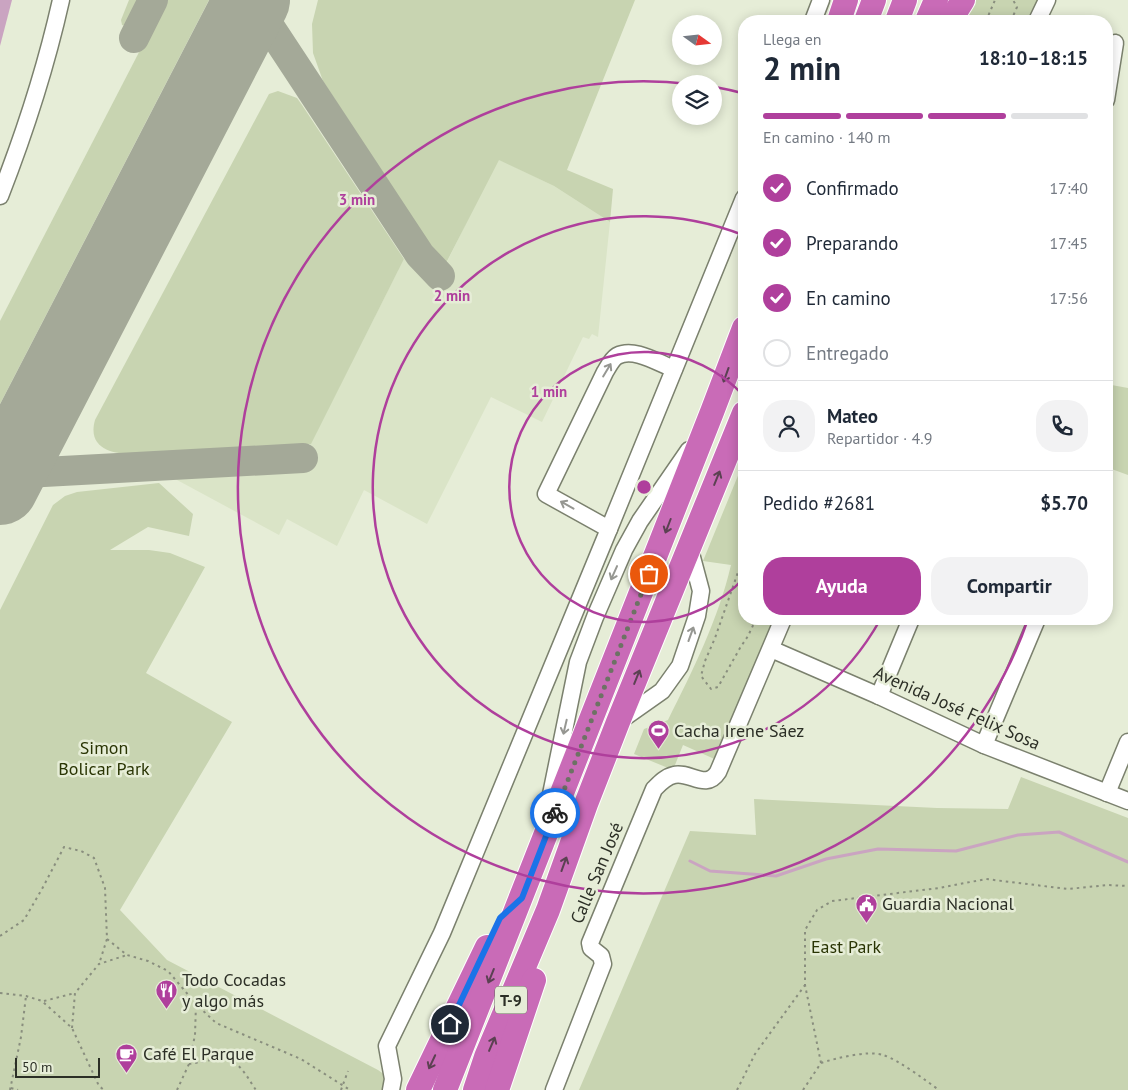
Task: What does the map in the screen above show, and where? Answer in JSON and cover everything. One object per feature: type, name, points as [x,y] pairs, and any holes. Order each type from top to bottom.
[{"type":"highway","points":[[841,15],[846,0]]},
{"type":"highway","points":[[868,15],[874,0]]},
{"type":"highway","points":[[899,15],[905,0]]},
{"type":"highway","points":[[930,15],[936,0]]},
{"type":"highway","points":[[954,15],[963,0]]},
{"type":"highway","name":"T-9","points":[[446,1090],[738,344]]},
{"type":"highway","name":"T-9","points":[[475,1090],[486,1057],[548,910],[618,722],[738,428]]},
{"type":"highway","points":[[418,1090],[500,918],[526,888]]},
{"type":"highway","points":[[497,1090],[541,957],[548,910]]},
{"type":"street","points":[[0,196],[16,156],[36,94],[61,0]]},
{"type":"street","points":[[815,15],[821,0]]},
{"type":"street","points":[[1040,15],[1047,0]]},
{"type":"street","points":[[1113,60],[1116,43]]},
{"type":"street","points":[[391,1090],[393,1079],[387,1046],[442,933],[738,213]]},
{"type":"street","points":[[609,529],[546,494],[605,372],[615,356],[628,353],[642,356],[674,369]]},
{"type":"street","points":[[526,888],[545,824],[551,785],[578,662],[595,617],[624,550],[640,521],[712,412]]},
{"type":"street","points":[[618,722],[662,691],[680,666],[697,616],[701,591],[689,546]]},
{"type":"street","points":[[771,649],[781,625]]},
{"type":"street","points":[[879,696],[909,625]]},
{"type":"street","points":[[984,745],[1034,625]]},
{"type":"street","name":"Avenida José Felix Sosa","points":[[771,649],[879,696],[984,745],[1128,801]]},
{"type":"street","name":"Calle San José","points":[[554,1090],[602,964],[601,956],[591,948],[590,943],[654,789],[661,782],[674,775],[702,780],[714,778],[771,649]]},
{"type":"street","points":[[1107,793],[1128,742]]},
{"type":"path","points":[[989,15],[995,0]]},
{"type":"path","points":[[1013,0],[1017,7],[1014,15]]},
{"type":"path","points":[[738,572],[701,676],[710,689],[718,688],[753,625]]},
{"type":"path","points":[[0,936],[24,920],[64,847],[81,851],[94,858],[105,888],[107,939],[99,964],[75,993],[72,1028]]},
{"type":"path","points":[[802,1090],[821,1062],[805,985],[806,930],[817,910],[832,900],[939,888],[986,879],[1068,889],[1108,885],[1128,886]]},
{"type":"path","points":[[107,939],[127,955],[148,961],[168,971],[196,1004],[216,1023],[301,1059],[350,1090]]},
{"type":"path","points":[[99,964],[127,955]]},
{"type":"path","points":[[737,1090],[754,1054],[805,985]]},
{"type":"path","points":[[0,993],[26,996],[42,1001],[72,1028],[99,1086],[104,1090]]},
{"type":"path","points":[[42,1001],[75,993]]},
{"type":"path","points":[[18,1090],[11,1089],[21,1037],[26,996]]},
{"type":"path","points":[[177,1090],[190,1064],[195,1035],[196,1004]]},
{"type":"path","points":[[821,1062],[862,1055],[882,1054],[939,1090]]},
{"type":"path","points":[[190,1064],[218,1060],[234,1062],[244,1072],[256,1090]]},
{"type":"path","points":[[341,1090],[348,1071]]},
{"type":"path","points":[[98,1090],[99,1086]]},
{"type":"shaded area","points":[[0,0],[12,0],[0,46]]},
{"type":"shaded area","points":[[498,159],[554,186],[610,222],[598,337],[592,334],[589,339],[583,337],[542,422],[491,397],[427,524],[364,490],[337,546],[287,519],[279,535],[153,467],[303,458],[404,259],[420,255],[440,276]]},
{"type":"green space","points":[[129,0],[141,0],[126,26],[122,25],[121,20]]},
{"type":"green space","points":[[166,0],[209,0],[0,404],[0,321]]},
{"type":"green space","points":[[318,0],[635,0],[567,170],[613,189],[610,222],[554,186],[499,160],[444,267],[323,81],[313,53],[312,24]]},
{"type":"green space","points":[[972,0],[1046,0],[1039,15],[963,15]]},
{"type":"green space","points":[[278,91],[297,98],[404,259],[311,444],[133,454],[117,453],[103,448],[98,443],[93,430],[95,420],[269,94]]},
{"type":"green space","points":[[1113,385],[1128,388],[1128,475],[1113,470]]},
{"type":"green space","points":[[738,476],[738,625],[776,625],[719,761],[683,745],[673,770],[634,754],[644,729],[668,720],[712,625],[731,565],[703,561]]},
{"type":"green space","name":"Simon Bolicar Park","points":[[159,483],[193,514],[189,536],[148,527],[110,550],[149,550],[170,553],[205,567],[146,673],[232,722],[120,910],[167,960],[378,1070],[385,1075],[389,1090],[0,1090],[0,610],[53,505],[65,496],[77,492]]},
{"type":"green space","name":"East Park","points":[[1021,777],[1128,818],[1128,1090],[579,1090],[690,831],[756,835],[754,799],[937,808],[1008,809]]},
{"type":"waterway","points":[[690,861],[710,871],[776,876],[826,859],[878,849],[956,851],[1018,835],[1059,832],[1128,862]]},
{"type":"taxiway","points":[[134,38],[153,0]]},
{"type":"taxiway","points":[[252,0],[420,255],[440,276]]},
{"type":"taxiway","points":[[7,474],[303,458]]},
{"type":"runway","points":[[0,487],[252,0]]},
{"type":"way so far","points":[[555,813],[649,574]]},
{"type":"place","name":"Cacha Irene Sáez","points":[[658,750]]},
{"type":"place","name":"Guardia Nacional","points":[[866,923]]},
{"type":"place","name":"Todo Cocadas y algo más","points":[[166,1009]]},
{"type":"place","name":"Café El Parque","points":[[127,1073]]},
{"type":"route","points":[[450,1024],[500,918],[522,898],[555,813]]}]
